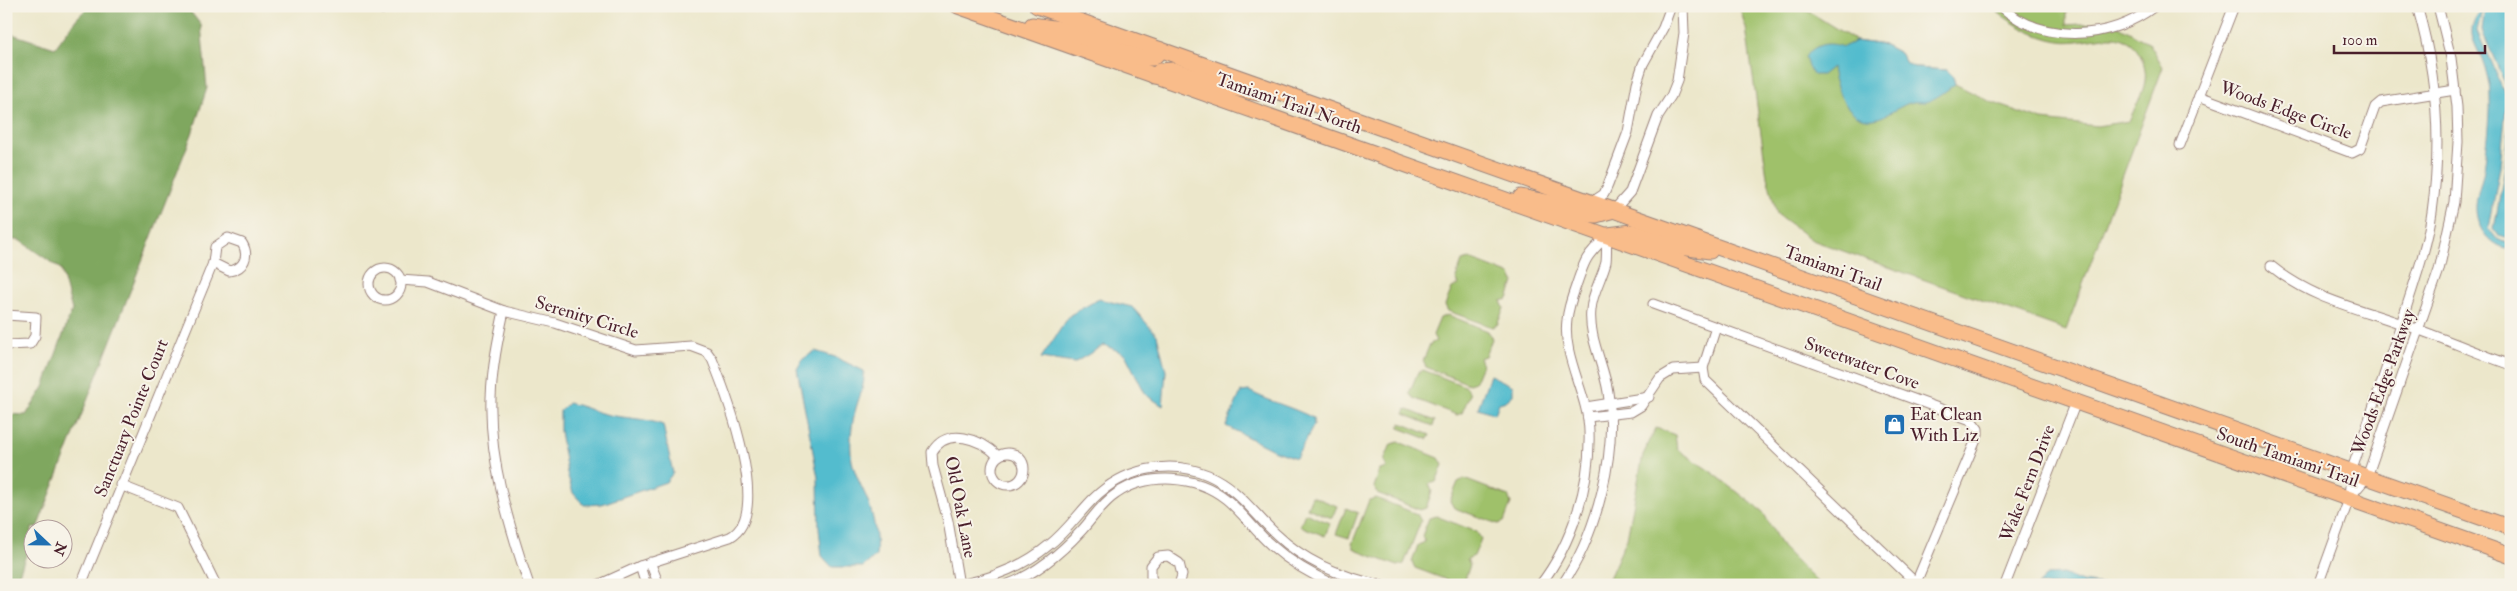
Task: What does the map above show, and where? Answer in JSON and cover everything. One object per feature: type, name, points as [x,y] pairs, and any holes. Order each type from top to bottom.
[{"type":"main road","name":"Tamiami Trail North","points":[[958,6],[1607,236]]},
{"type":"main road","name":"Tamiami Trail North","points":[[1037,6],[1592,202]]},
{"type":"main road","points":[[1001,21],[1060,29],[1141,58],[1154,58],[1161,50]]},
{"type":"main road","points":[[1154,76],[1165,70],[1173,70],[1222,86],[1311,104]]},
{"type":"main road","points":[[1466,186],[1557,204],[1586,214],[1614,210]]},
{"type":"main road","name":"Tamiami Trail","points":[[1592,202],[2062,370]]},
{"type":"main road","points":[[1607,236],[1632,232],[1673,246],[1743,256]]},
{"type":"main road","name":"South Tamiami Trail","points":[[1607,236],[2511,556]]},
{"type":"main road","name":"South Tamiami Trail","points":[[2062,370],[2511,528]]},
{"type":"street","points":[[1592,202],[1604,194],[1608,185],[1628,132],[1637,83],[1644,64],[1663,28],[1671,6]]},
{"type":"street","points":[[1614,210],[1630,192],[1658,116],[1671,96],[1677,81],[1684,32],[1683,6]]},
{"type":"street","points":[[2000,6],[2018,19],[2034,26],[2070,34],[2094,33],[2108,30],[2138,17],[2155,6]]},
{"type":"street","name":"Woods Edge Circle","points":[[2234,6],[2199,96],[2352,153],[2360,149],[2376,107],[2381,102],[2402,97],[2455,90]]},
{"type":"street","name":"Woods Edge Parkway","points":[[2349,499],[2351,472],[2419,268],[2432,214],[2438,153],[2436,94],[2431,59],[2417,6]]},
{"type":"street","name":"Woods Edge Parkway","points":[[2349,499],[2366,478],[2439,270],[2454,202],[2458,142],[2455,90],[2451,58],[2438,6]]},
{"type":"street","points":[[2180,145],[2199,96]]},
{"type":"street","points":[[1562,585],[1572,570],[1585,543],[1595,512],[1610,442],[1610,402],[1591,325],[1590,309],[1606,262],[1607,236]]},
{"type":"street","points":[[1540,585],[1552,570],[1566,543],[1576,512],[1588,454],[1588,417],[1570,350],[1567,320],[1586,256],[1607,236]]},
{"type":"street","name":"Sanctuary Pointe Court","points":[[81,585],[120,485],[213,263]]},
{"type":"street","points":[[2271,266],[2291,282],[2312,293],[2346,307],[2401,323],[2511,365]]},
{"type":"street","name":"Serenity Circle","points":[[400,280],[428,282],[504,311],[555,323],[636,350],[691,346],[706,352],[712,359],[741,443],[746,474],[747,518],[739,531],[730,537],[650,562],[598,585]]},
{"type":"street","name":"Sweetwater Cove","points":[[1653,304],[1971,420],[1978,429],[1978,435],[1916,584],[1705,380],[1703,368]]},
{"type":"street","points":[[504,311],[492,376],[493,447],[506,509],[529,585]]},
{"type":"street","points":[[6,315],[36,318],[35,336],[30,344],[6,345]]},
{"type":"street","points":[[1588,417],[1611,416],[1631,412],[1649,398],[1660,378],[1673,370],[1703,368],[1716,327]]},
{"type":"street","points":[[1586,407],[1610,402],[1649,398]]},
{"type":"street","name":"Wake Fern Drive","points":[[2007,580],[2076,402]]},
{"type":"street","name":"Old Oak Lane","points":[[960,585],[947,514],[932,466],[932,452],[940,442],[956,436],[985,446],[998,456]]},
{"type":"street","points":[[960,585],[1001,575],[1032,558],[1059,537],[1094,499],[1116,480],[1139,471],[1163,467],[1174,467],[1204,473],[1224,483],[1244,499],[1277,535],[1325,568],[1380,585]]},
{"type":"street","points":[[1006,585],[1052,559],[1115,494],[1143,482],[1175,479],[1198,484],[1218,493],[1270,545],[1319,582],[1335,585],[1340,574]]},
{"type":"street","points":[[120,485],[178,508],[216,585]]},
{"type":"street","points":[[2318,585],[2349,499]]},
{"type":"street","points":[[1154,585],[1150,577],[1150,566],[1158,557],[1168,556],[1179,563],[1182,575],[1179,585]]},
{"type":"street","points":[[650,562],[659,585]]},
{"type":"street","points":[[640,566],[646,585]]},
{"type":"street","points":[[1319,582],[1325,568]]},
{"type":"green space","points":[[89,6],[186,6],[201,25],[207,88],[192,134],[41,518],[22,518],[22,566],[15,585],[6,585],[6,414],[26,415],[44,387],[72,310],[61,269],[19,240],[6,240],[6,32],[55,48],[77,18]]},
{"type":"green space","points":[[1739,6],[1800,6],[1856,41],[1885,45],[1900,53],[1906,63],[1916,68],[1947,70],[1953,77],[1955,84],[1991,102],[2042,120],[2097,126],[2129,121],[2138,101],[2144,86],[2145,73],[2142,58],[2133,46],[2121,38],[2113,37],[2072,42],[2050,39],[2022,28],[1990,6],[2066,6],[2066,25],[2112,22],[2150,44],[2163,67],[2066,330],[1812,240],[1777,214],[1767,176],[1746,28]]},
{"type":"green space","points":[[1470,259],[1511,275],[1514,282],[1508,299],[1501,301],[1504,308],[1497,325],[1492,327],[1448,311],[1445,305],[1452,288],[1459,285],[1456,278],[1462,261]]},
{"type":"green space","points":[[1448,315],[1488,331],[1492,339],[1485,356],[1479,358],[1482,365],[1475,382],[1469,384],[1426,367],[1423,361],[1430,344],[1436,341],[1433,335],[1440,318]]},
{"type":"green space","points":[[1423,370],[1467,387],[1470,394],[1462,413],[1457,415],[1413,398],[1409,393],[1418,372]]},
{"type":"green space","points":[[1406,409],[1435,421],[1433,426],[1404,414]]},
{"type":"green space","points":[[1401,423],[1430,435],[1428,439],[1399,428]]},
{"type":"green space","points":[[1656,428],[1675,435],[1677,449],[1713,473],[1763,512],[1782,547],[1820,585],[1606,585],[1627,538],[1643,455]]},
{"type":"green space","points":[[1399,442],[1439,458],[1443,465],[1436,482],[1429,484],[1432,491],[1426,508],[1420,510],[1377,493],[1374,487],[1380,470],[1387,468],[1384,461],[1391,444]]},
{"type":"green space","points":[[1464,479],[1508,496],[1511,503],[1504,522],[1498,524],[1454,508],[1450,501],[1458,482]]},
{"type":"green space","points":[[1312,496],[1337,506],[1332,518],[1307,508]]},
{"type":"green space","points":[[1376,498],[1417,514],[1421,521],[1404,564],[1398,566],[1355,550],[1352,544],[1369,500]]},
{"type":"green space","points":[[1346,508],[1358,513],[1349,538],[1336,534]]},
{"type":"green space","points":[[1305,513],[1330,523],[1325,536],[1300,526]]},
{"type":"green space","points":[[1436,516],[1477,532],[1481,539],[1474,556],[1467,559],[1470,565],[1464,582],[1458,584],[1415,568],[1412,562],[1418,545],[1425,542],[1422,536],[1429,518]]},
{"type":"water","points":[[2490,6],[2511,6],[2511,97],[2482,31],[2484,14]]},
{"type":"water","points":[[2482,10],[2477,31],[2507,99],[2500,166],[2489,229],[2497,239],[2511,243],[2511,248],[2505,248],[2490,240],[2480,226],[2476,214],[2476,201],[2484,169],[2490,114],[2488,77],[2472,33],[2474,22]]},
{"type":"water","points":[[1856,41],[1885,45],[1900,53],[1906,63],[1916,68],[1947,70],[1953,77],[1955,84],[1933,99],[1925,102],[1909,103],[1878,118],[1865,119],[1850,110],[1844,102],[1839,93],[1832,67],[1822,75],[1814,75],[1808,67],[1805,57],[1813,49],[1822,45],[1832,44],[1843,47]]},
{"type":"water","points":[[2511,108],[2511,239],[2498,235],[2494,229],[2505,167]]},
{"type":"water","points":[[1099,299],[1132,307],[1157,335],[1166,371],[1163,406],[1146,395],[1125,354],[1104,345],[1074,363],[1041,358],[1070,315]]},
{"type":"water","points":[[815,351],[835,357],[864,371],[863,385],[852,424],[851,453],[856,473],[871,510],[875,530],[876,556],[863,567],[832,567],[822,556],[819,529],[818,478],[797,369],[803,359]]},
{"type":"water","points":[[1490,375],[1513,386],[1513,395],[1506,401],[1499,403],[1495,414],[1478,408]]},
{"type":"water","points":[[1249,391],[1313,418],[1314,425],[1296,458],[1275,451],[1226,426],[1241,392]]},
{"type":"water","points":[[568,403],[609,415],[663,425],[673,473],[666,482],[602,504],[584,505],[573,493],[567,473],[560,431],[560,411]]},
{"type":"water","points":[[2063,574],[2082,582],[2103,585],[2037,585],[2047,575]]},
{"type":"place","name":"Eat Clean With Liz","points":[[1894,424]]}]
